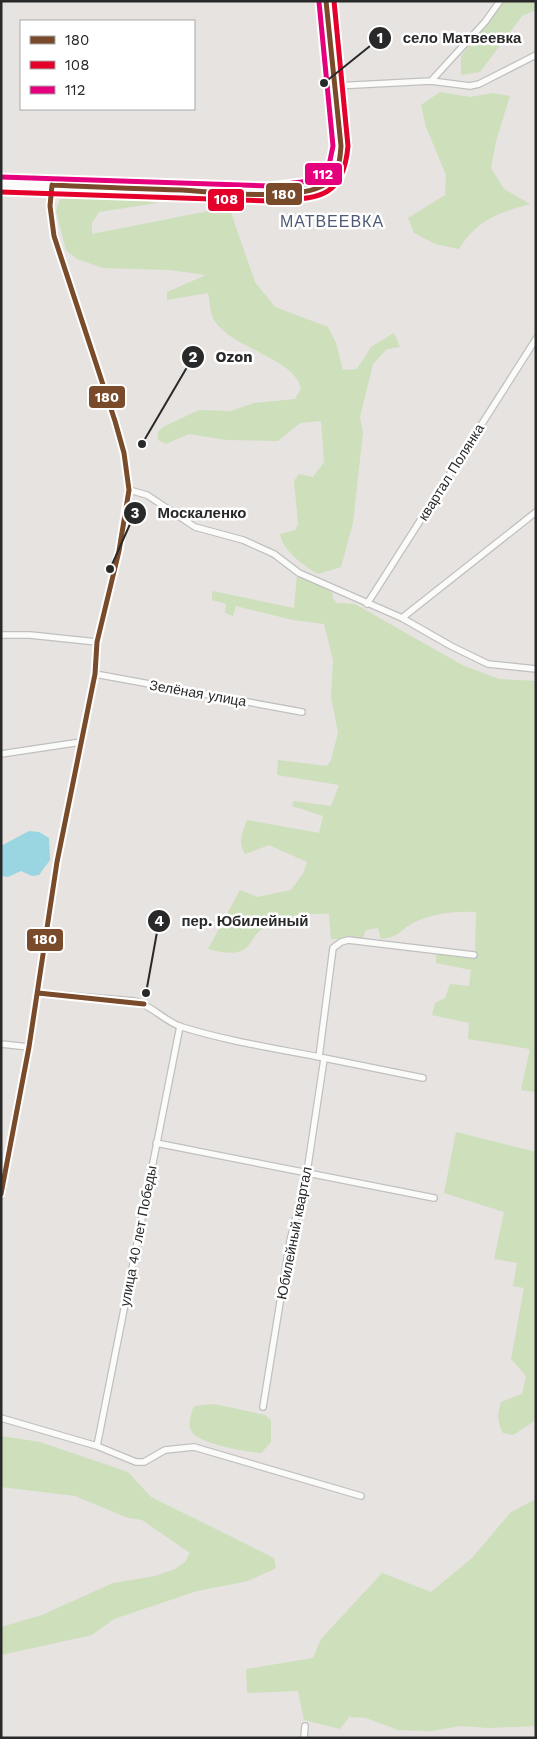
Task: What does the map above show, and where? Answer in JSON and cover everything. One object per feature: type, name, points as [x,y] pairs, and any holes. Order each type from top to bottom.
[{"type":"main road","points":[[1,184],[270,194],[304,191],[326,186],[336,176],[341,164],[326,1]]},
{"type":"street","points":[[431,81],[485,22],[500,1]]},
{"type":"street","points":[[335,86],[431,81],[470,86],[479,84],[536,55]]},
{"type":"street","points":[[1,1194],[29,1047],[57,862],[95,674],[97,642],[119,551],[129,490],[124,453],[115,421],[54,236],[50,206],[52,185]]},
{"type":"street","name":"квартал Полянка","points":[[367,604],[536,340]]},
{"type":"street","points":[[129,490],[147,495],[195,527],[243,540],[274,554],[299,573],[402,618],[442,642],[488,664],[536,669]]},
{"type":"street","points":[[402,618],[536,512]]},
{"type":"street","points":[[1,635],[30,635],[97,642]]},
{"type":"street","name":"Зелёная улица","points":[[95,674],[302,712]]},
{"type":"street","points":[[1,754],[81,742]]},
{"type":"street","name":"Юбилейный квартал","points":[[262,1407],[290,1241],[307,1172],[322,1058],[332,952],[336,944],[348,940],[474,955]]},
{"type":"street","points":[[38,993],[135,1001],[144,1004],[180,1026],[234,1041],[423,1078]]},
{"type":"street","name":"улица 40 лет Победы","points":[[97,1446],[180,1026]]},
{"type":"street","points":[[1,1044],[29,1047]]},
{"type":"street","points":[[156,1143],[434,1198]]},
{"type":"street","points":[[1,1418],[97,1446],[136,1462],[144,1462],[165,1450],[186,1447],[361,1496]]},
{"type":"street","points":[[304,1738],[305,1726]]},
{"type":"green space","points":[[505,1],[536,1],[536,10],[522,16],[480,72],[461,75],[461,56]]},
{"type":"green space","points":[[440,92],[470,97],[493,93],[510,96],[496,141],[491,168],[504,189],[530,204],[498,215],[481,224],[459,249],[435,244],[414,233],[408,218],[445,195],[446,175],[426,127],[421,105]]},
{"type":"green space","points":[[62,193],[127,197],[158,203],[99,212],[92,223],[92,234],[229,207],[255,282],[275,307],[328,327],[336,343],[343,370],[357,369],[371,347],[394,333],[400,347],[387,349],[373,364],[360,417],[363,432],[353,523],[341,567],[318,574],[290,552],[280,534],[295,530],[298,524],[294,481],[299,474],[313,477],[324,462],[321,421],[300,423],[278,441],[227,440],[189,434],[166,444],[158,440],[158,432],[163,427],[199,410],[231,411],[254,403],[295,399],[301,389],[296,378],[276,361],[234,339],[223,330],[214,320],[208,293],[167,300],[167,292],[206,275],[169,270],[103,268],[77,259],[66,250],[56,211]]},
{"type":"green space","points":[[297,575],[332,592],[333,599],[337,603],[355,604],[462,665],[499,679],[536,681],[536,1092],[521,1090],[530,1049],[468,1039],[469,1023],[432,1015],[435,1003],[445,998],[450,984],[469,986],[471,970],[436,963],[436,952],[475,956],[476,912],[453,912],[430,916],[415,922],[393,936],[381,939],[378,928],[366,930],[362,939],[331,939],[329,914],[303,915],[277,921],[269,925],[255,936],[246,948],[237,952],[227,953],[208,949],[240,890],[257,897],[291,890],[304,872],[307,862],[269,845],[245,854],[241,841],[247,820],[319,833],[323,816],[292,806],[294,801],[331,806],[339,785],[277,775],[278,760],[327,766],[331,760],[338,733],[331,697],[333,660],[324,624],[293,620],[236,606],[233,616],[225,613],[226,604],[212,600],[212,591],[294,608]]},
{"type":"green space","points":[[456,1132],[536,1152],[536,1420],[513,1435],[503,1433],[498,1414],[501,1402],[522,1394],[526,1376],[511,1359],[524,1288],[513,1286],[517,1263],[494,1259],[504,1212],[444,1193]]},
{"type":"green space","points":[[214,1404],[265,1415],[271,1420],[271,1442],[261,1453],[224,1447],[197,1436],[192,1432],[190,1426],[194,1406]]},
{"type":"green space","points":[[1,1436],[40,1442],[128,1472],[151,1497],[274,1558],[276,1568],[248,1581],[197,1591],[114,1619],[92,1635],[1,1655],[1,1627],[42,1615],[113,1583],[155,1576],[175,1569],[185,1562],[190,1553],[142,1520],[128,1518],[75,1496],[1,1487]]},
{"type":"green space","points":[[536,1499],[536,1726],[488,1728],[460,1726],[431,1731],[398,1730],[366,1718],[349,1717],[340,1729],[304,1720],[298,1691],[247,1693],[246,1669],[313,1658],[321,1639],[382,1573],[431,1592],[472,1558],[511,1512]]},
{"type":"water","points":[[29,831],[39,832],[49,838],[50,860],[39,875],[32,876],[21,871],[8,877],[1,876],[1,846]]},
{"type":"transit line","name":"180","points":[[52,185],[236,194],[277,194],[313,190],[326,184],[336,172],[341,146],[326,1]]},
{"type":"transit line","name":"108","points":[[1,192],[270,201],[301,199],[324,193],[333,187],[340,177],[345,164],[348,146],[334,1]]},
{"type":"transit line","name":"112","points":[[1,177],[270,186],[317,180],[328,170],[333,146],[319,2]]},
{"type":"transit line","name":"180","points":[[1,1194],[29,1047],[57,862],[95,674],[97,642],[119,551],[129,490],[124,453],[115,421],[54,236],[50,206],[52,185]]},
{"type":"transit line","name":"180","points":[[38,993],[144,1004]]},
{"type":"place","name":"село Матвеевка","points":[[324,83]]},
{"type":"place","name":"Ozon","points":[[142,444]]},
{"type":"place","name":"Москаленко","points":[[110,569]]},
{"type":"place","name":"пер. Юбилейный","points":[[146,993]]},
{"type":"district","name":"МАТВЕЕВКА","points":[[332,221]]}]
